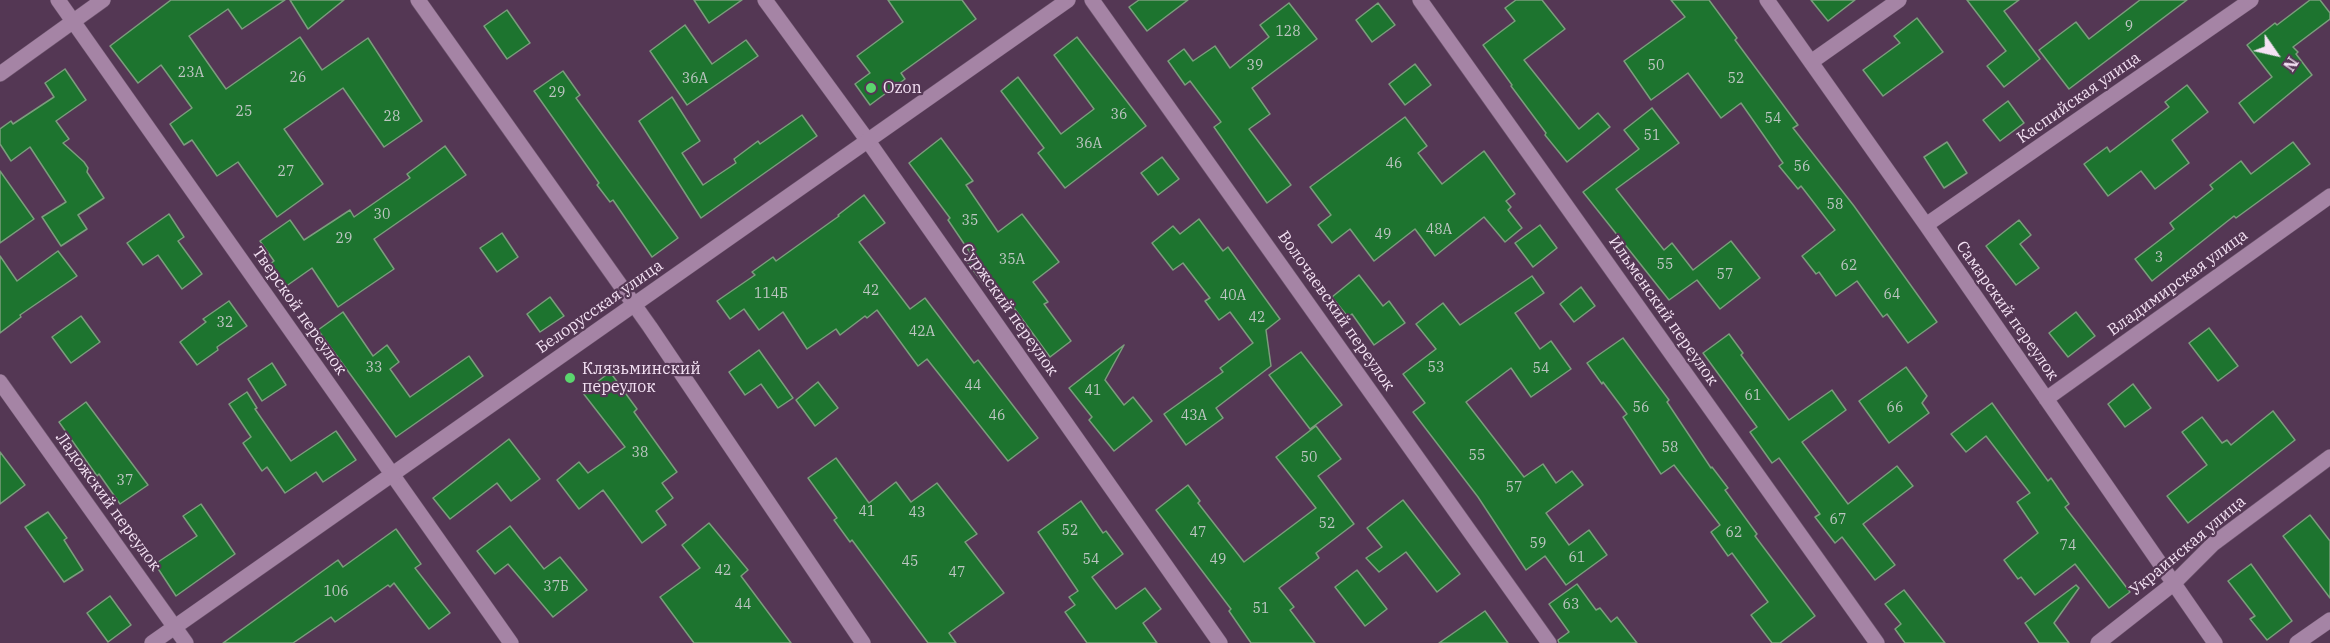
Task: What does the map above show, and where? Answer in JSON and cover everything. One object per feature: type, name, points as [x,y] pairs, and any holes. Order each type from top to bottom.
[{"type":"street","name":"Тверской переулок","points":[[58,0],[511,643]]},
{"type":"street","points":[[0,74],[103,0]]},
{"type":"street","points":[[418,0],[634,305],[863,643]]},
{"type":"street","name":"Суржский переулок","points":[[765,0],[868,141],[1220,643]]},
{"type":"street","name":"Белорусская улица","points":[[152,643],[1068,0]]},
{"type":"street","name":"Волочаевский переулок","points":[[1092,0],[1549,643]]},
{"type":"street","name":"Ильменский переулок","points":[[1420,0],[1877,643]]},
{"type":"street","name":"Самарский переулок","points":[[1767,0],[1926,225],[2215,643]]},
{"type":"street","points":[[1811,62],[1899,0]]},
{"type":"street","name":"Каспийская улица","points":[[1926,225],[2251,0]]},
{"type":"street","name":"Владимирская улица","points":[[2046,399],[2330,196]]},
{"type":"street","name":"Ладожский переулок","points":[[0,382],[186,643]]},
{"type":"street","name":"Украинская улица","points":[[2098,643],[2173,584],[2214,544],[2330,457]]},
{"type":"street","points":[[2297,643],[2330,620]]},
{"type":"building","points":[[171,0],[285,0],[242,29],[228,9],[189,36],[226,89],[300,37],[322,70],[368,38],[422,121],[384,147],[343,88],[284,129],[323,184],[277,217],[238,162],[217,176],[192,140],[184,145],[170,124],[192,108],[161,65],[138,83],[110,46]]},
{"type":"building","points":[[290,0],[344,0],[308,29]]},
{"type":"building","points":[[694,0],[742,0],[709,23]]},
{"type":"building","points":[[888,0],[962,0],[976,19],[901,73],[905,79],[870,105],[855,84],[870,73],[857,56],[903,22]]},
{"type":"building","points":[[1139,0],[1188,0],[1147,31],[1129,7]]},
{"type":"building","points":[[1516,0],[1542,0],[1565,29],[1524,60],[1579,129],[1598,113],[1610,127],[1567,162],[1545,135],[1546,133],[1483,45],[1515,21],[1505,8]]},
{"type":"building","points":[[1671,0],[1709,0],[1737,38],[1735,40],[1798,125],[1793,128],[1854,206],[1937,322],[1908,343],[1887,314],[1883,317],[1857,281],[1836,296],[1819,272],[1816,274],[1802,256],[1835,230],[1801,186],[1798,189],[1779,166],[1783,163],[1741,103],[1721,118],[1688,73],[1651,100],[1624,61],[1685,17]]},
{"type":"building","points":[[1811,0],[1855,0],[1828,21]]},
{"type":"building","points":[[1967,0],[2019,0],[2004,11],[2040,59],[2004,87],[1987,66],[2006,51]]},
{"type":"building","points":[[2140,0],[2187,0],[2069,89],[2039,50],[2076,22],[2089,39]]},
{"type":"building","points":[[2310,0],[2320,0],[2330,13],[2330,19],[2293,47],[2312,75],[2254,123],[2239,103],[2272,77],[2247,45]]},
{"type":"building","points":[[1289,3],[1317,39],[1252,88],[1270,114],[1249,129],[1291,185],[1267,203],[1214,127],[1221,122],[1190,81],[1185,85],[1168,61],[1184,49],[1193,61],[1215,46],[1230,68],[1269,37],[1260,25]]},
{"type":"building","points":[[1378,3],[1395,25],[1372,42],[1356,20]]},
{"type":"building","points":[[507,10],[530,43],[507,59],[484,26]]},
{"type":"building","points":[[1917,18],[1943,52],[1883,96],[1863,70],[1900,43],[1894,36]]},
{"type":"building","points":[[685,25],[712,64],[746,40],[758,56],[687,105],[650,51]]},
{"type":"building","points":[[1077,37],[1146,126],[1065,188],[1038,153],[1044,148],[1001,91],[1018,77],[1061,134],[1094,109],[1054,55]]},
{"type":"building","points":[[1415,64],[1431,85],[1405,105],[1389,84]]},
{"type":"building","points":[[65,69],[86,100],[56,121],[69,139],[63,143],[84,162],[88,168],[87,172],[104,198],[78,215],[87,229],[61,246],[42,217],[66,202],[30,147],[11,161],[0,144],[0,129],[11,121],[13,124],[54,97],[45,83]]},
{"type":"building","points":[[563,71],[580,95],[576,98],[678,238],[652,257],[613,200],[610,202],[597,185],[599,183],[534,91]]},
{"type":"building","points":[[2187,85],[2208,112],[2172,140],[2189,163],[2155,189],[2141,171],[2108,196],[2084,164],[2107,147],[2110,152],[2169,107],[2165,102]]},
{"type":"building","points":[[672,97],[700,141],[682,153],[703,185],[736,163],[734,159],[758,141],[760,144],[802,115],[817,136],[701,218],[639,121]]},
{"type":"building","points":[[2008,101],[2024,123],[2000,141],[1983,120]]},
{"type":"building","points":[[1652,108],[1679,143],[1616,189],[1664,250],[1672,243],[1693,270],[1731,241],[1760,278],[1720,309],[1697,280],[1669,300],[1583,192],[1639,149],[1624,130]]},
{"type":"building","points":[[1405,117],[1427,146],[1418,153],[1442,184],[1484,151],[1515,194],[1506,201],[1511,207],[1508,210],[1522,228],[1505,242],[1484,217],[1435,256],[1415,229],[1374,261],[1350,229],[1332,243],[1318,225],[1331,215],[1310,187]]},
{"type":"building","points":[[941,138],[973,181],[966,185],[998,232],[1022,214],[1059,262],[1033,282],[1048,302],[1044,304],[1071,341],[1050,357],[1009,301],[1001,307],[964,258],[971,254],[948,220],[950,218],[909,163]]},
{"type":"building","points":[[1947,142],[1967,173],[1944,188],[1924,157]]},
{"type":"building","points":[[2293,142],[2310,164],[2236,218],[2234,216],[2152,281],[2135,259],[2174,229],[2170,223],[2213,189],[2210,185],[2241,161],[2251,174]]},
{"type":"building","points":[[445,146],[466,175],[374,239],[394,269],[338,307],[312,268],[285,287],[270,264],[274,261],[260,241],[290,220],[304,240],[350,210],[354,217],[410,178],[407,174]]},
{"type":"building","points":[[1162,157],[1179,179],[1158,195],[1141,173]]},
{"type":"building","points":[[0,171],[34,219],[0,243]]},
{"type":"building","points":[[864,195],[885,223],[859,242],[910,309],[925,298],[974,363],[978,360],[1038,438],[1008,461],[927,359],[918,366],[877,310],[840,335],[836,329],[807,349],[783,312],[759,330],[744,309],[730,319],[717,301],[755,275],[752,272],[773,257],[776,261],[839,216]]},
{"type":"building","points":[[169,214],[184,237],[178,241],[202,274],[182,289],[158,255],[143,265],[127,243]]},
{"type":"building","points":[[1199,219],[1223,251],[1228,247],[1280,319],[1266,330],[1271,366],[1216,408],[1223,418],[1186,445],[1164,414],[1223,372],[1220,368],[1253,343],[1230,312],[1219,320],[1205,301],[1210,298],[1183,263],[1173,270],[1152,243],[1173,226],[1180,234]]},
{"type":"building","points":[[2019,220],[2031,235],[2020,244],[2039,268],[2016,285],[1986,246]]},
{"type":"building","points":[[1540,225],[1557,248],[1533,267],[1515,243]]},
{"type":"building","points":[[502,233],[518,257],[497,272],[480,248]]},
{"type":"building","points":[[58,251],[77,276],[20,315],[21,317],[0,333],[0,256],[17,281]]},
{"type":"building","points":[[1359,275],[1383,306],[1389,301],[1405,323],[1374,345],[1352,314],[1348,317],[1332,297]]},
{"type":"building","points":[[1532,276],[1544,293],[1515,313],[1540,349],[1551,341],[1571,369],[1531,397],[1511,368],[1466,402],[1524,477],[1543,464],[1556,483],[1572,471],[1583,485],[1546,513],[1569,545],[1589,530],[1607,555],[1566,585],[1545,556],[1526,570],[1478,497],[1413,412],[1425,403],[1403,374],[1436,349],[1416,324],[1443,303],[1460,325]]},
{"type":"building","points":[[1581,287],[1595,306],[1574,322],[1560,304]]},
{"type":"building","points":[[550,297],[564,316],[540,332],[527,314]]},
{"type":"building","points":[[229,301],[247,326],[217,347],[218,350],[197,365],[180,342],[206,322],[203,319]]},
{"type":"building","points":[[343,312],[373,356],[387,345],[399,362],[390,369],[410,397],[469,356],[483,376],[396,437],[318,330]]},
{"type":"building","points":[[2076,312],[2095,336],[2068,357],[2049,333]]},
{"type":"building","points":[[81,316],[100,342],[71,363],[52,337]]},
{"type":"building","points":[[2209,328],[2238,366],[2218,381],[2189,343]]},
{"type":"building","points":[[1729,334],[1743,353],[1741,355],[1789,420],[1832,390],[1846,410],[1802,442],[1848,504],[1897,466],[1913,486],[1863,524],[1895,565],[1875,580],[1842,537],[1835,543],[1815,517],[1820,514],[1779,458],[1772,463],[1750,432],[1757,427],[1703,353]]},
{"type":"building","points":[[1623,338],[1669,400],[1667,402],[1711,468],[1728,488],[1725,490],[1757,534],[1755,536],[1815,616],[1780,643],[1772,643],[1751,615],[1768,602],[1732,553],[1728,556],[1711,532],[1720,525],[1674,465],[1661,474],[1623,417],[1627,414],[1587,363]]},
{"type":"building","points":[[1124,345],[1105,380],[1124,405],[1133,397],[1152,421],[1114,451],[1089,420],[1092,417],[1069,388]]},
{"type":"building","points":[[759,350],[793,398],[778,408],[761,384],[745,395],[729,372]]},
{"type":"building","points":[[1301,352],[1342,405],[1310,429],[1269,375]]},
{"type":"building","points":[[272,363],[286,385],[262,401],[248,379]]},
{"type":"building","points":[[1906,367],[1927,396],[1922,403],[1929,413],[1889,443],[1859,401]]},
{"type":"building","points":[[610,372],[637,409],[634,412],[677,472],[662,483],[673,498],[656,511],[666,525],[642,543],[603,490],[579,509],[557,480],[579,462],[588,473],[625,447],[583,393]]},
{"type":"building","points":[[818,382],[838,408],[815,426],[796,400]]},
{"type":"building","points":[[2133,384],[2151,408],[2125,427],[2108,404]]},
{"type":"building","points":[[247,392],[257,408],[255,409],[291,461],[336,431],[356,460],[323,482],[316,472],[285,493],[267,467],[262,471],[243,443],[251,437],[229,404]]},
{"type":"building","points":[[86,402],[148,485],[120,504],[59,422]]},
{"type":"building","points":[[1992,403],[2048,481],[2051,478],[2069,504],[2065,507],[2130,592],[2109,608],[2075,564],[2035,595],[2021,577],[2018,579],[2004,560],[2038,533],[2017,502],[2030,493],[1986,436],[1966,452],[1951,434]]},
{"type":"building","points":[[2273,411],[2295,440],[2188,523],[2167,496],[2207,465],[2182,432],[2202,417],[2222,443],[2227,440],[2231,445]]},
{"type":"building","points":[[1316,426],[1341,459],[1318,476],[1354,524],[1316,553],[1319,558],[1279,588],[1294,607],[1290,610],[1315,643],[1251,643],[1229,611],[1231,609],[1156,510],[1188,485],[1200,501],[1198,503],[1244,562],[1316,508],[1276,457]]},
{"type":"building","points":[[509,439],[540,479],[511,501],[497,483],[450,519],[433,498]]},
{"type":"building","points":[[0,452],[25,485],[0,504]]},
{"type":"building","points":[[836,458],[869,503],[896,482],[911,502],[937,483],[977,534],[965,542],[1004,593],[949,633],[956,643],[928,643],[852,540],[850,542],[834,520],[837,518],[808,478]]},
{"type":"building","points":[[1403,500],[1460,574],[1437,592],[1406,552],[1379,572],[1366,558],[1382,547],[1367,528]]},
{"type":"building","points":[[1081,501],[1103,533],[1106,531],[1123,554],[1092,577],[1116,609],[1145,588],[1161,609],[1143,623],[1157,643],[1087,643],[1065,612],[1075,605],[1069,597],[1078,591],[1038,532]]},
{"type":"building","points":[[201,504],[235,554],[176,596],[155,564],[197,536],[183,516]]},
{"type":"building","points":[[48,512],[67,538],[64,540],[83,570],[64,582],[25,527]]},
{"type":"building","points":[[2310,515],[2330,541],[2330,598],[2283,536]]},
{"type":"building","points":[[709,523],[748,570],[741,576],[791,643],[694,643],[660,597],[700,568],[682,545]]},
{"type":"building","points":[[510,526],[544,569],[560,557],[587,590],[553,617],[508,564],[495,574],[477,551]]},
{"type":"building","points":[[396,529],[421,564],[415,568],[450,613],[429,629],[394,583],[335,622],[331,617],[293,643],[223,643],[338,560],[343,567]]},
{"type":"building","points":[[2251,564],[2292,621],[2267,640],[2250,619],[2255,616],[2228,581]]},
{"type":"building","points":[[1357,570],[1387,609],[1365,626],[1335,587]]},
{"type":"building","points":[[1577,584],[1596,610],[1600,608],[1611,622],[1617,617],[1637,643],[1559,643],[1558,640],[1569,632],[1549,604]]},
{"type":"building","points":[[2076,585],[2079,588],[2054,623],[2069,643],[2039,643],[2025,623]]},
{"type":"building","points":[[1904,590],[1945,643],[1905,643],[1895,629],[1901,624],[1885,604]]},
{"type":"building","points":[[110,596],[131,625],[108,642],[87,613]]},
{"type":"building","points":[[1485,611],[1508,643],[1439,643]]},
{"type":"place","name":"Ozon","points":[[871,88]]},
{"type":"place","name":"Клязьминский переулок","points":[[570,378]]}]
